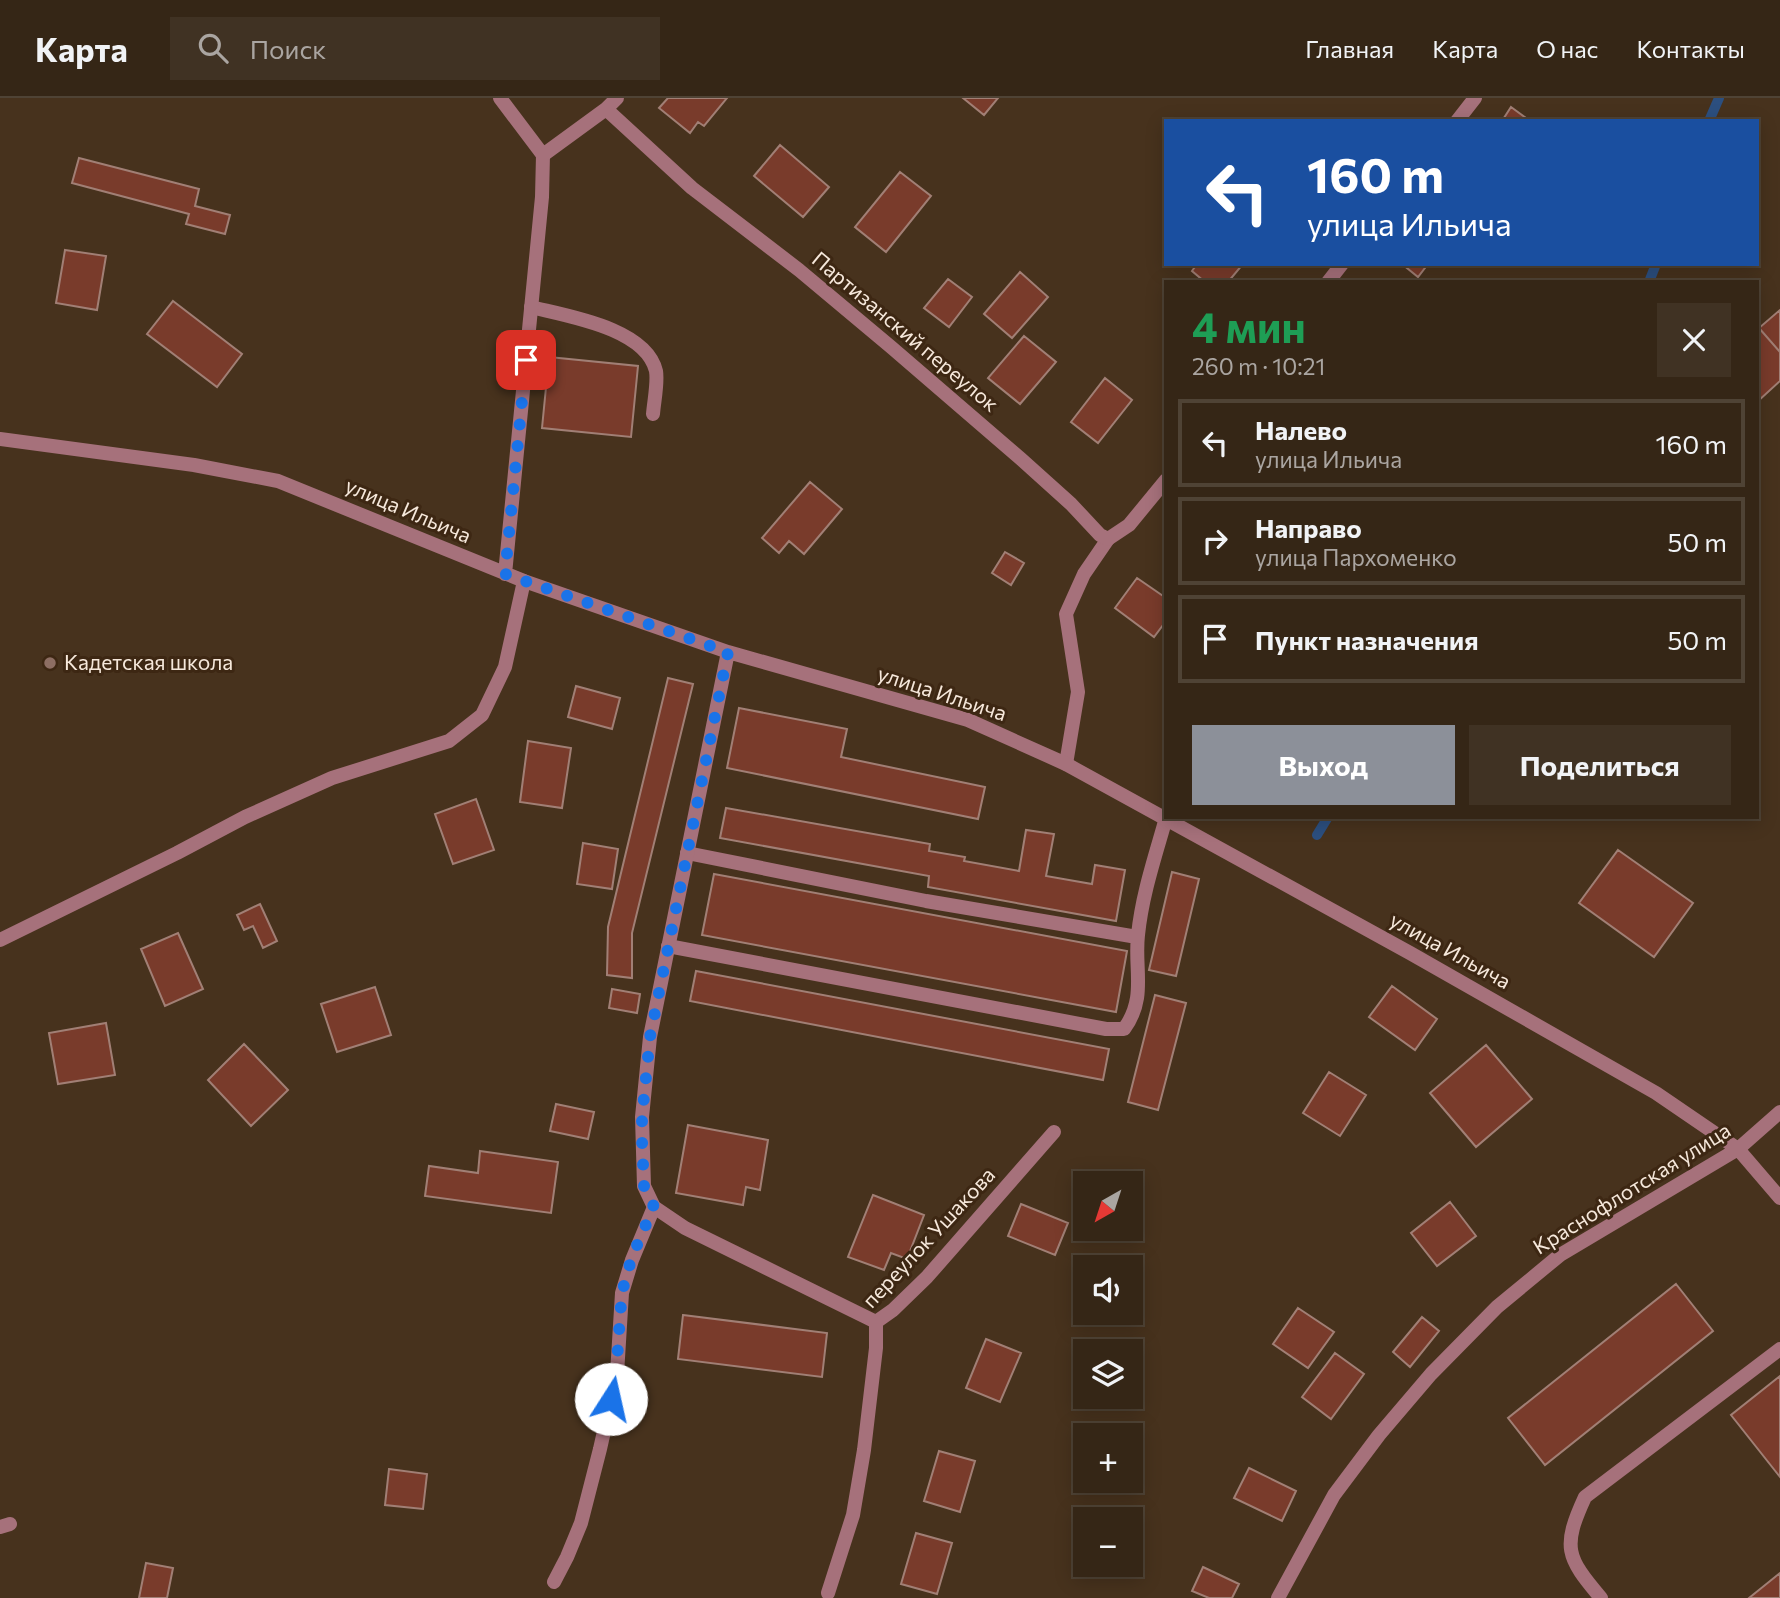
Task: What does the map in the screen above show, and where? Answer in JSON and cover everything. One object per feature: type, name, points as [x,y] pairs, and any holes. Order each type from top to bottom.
[{"type":"street","points":[[500,98],[544,155],[505,574]]},
{"type":"street","points":[[544,155],[617,98]]},
{"type":"street","points":[[1459,119],[1475,98]]},
{"type":"street","name":"Партизанский переулок","points":[[606,109],[692,188],[799,270],[1021,459],[1100,535],[1108,539]]},
{"type":"street","points":[[1330,280],[1340,266]]},
{"type":"street","points":[[531,307],[592,323],[634,340],[650,356],[656,373],[653,414]]},
{"type":"street","name":"улица Ильича","points":[[0,439],[194,465],[278,481],[338,503],[505,574],[728,652],[968,720],[1066,764],[1164,817]]},
{"type":"street","points":[[1066,764],[1078,692],[1066,614],[1084,574],[1108,539],[1129,525],[1164,482]]},
{"type":"street","points":[[0,940],[245,817],[332,778],[449,741],[482,715],[505,667],[524,581]]},
{"type":"street","points":[[728,652],[650,1037],[642,1117],[644,1186],[654,1207],[685,1228],[876,1322]]},
{"type":"street","points":[[668,946],[1124,1029],[1131,1020],[1140,984],[1137,937],[1144,894],[1166,819]]},
{"type":"street","name":"улица Ильича","points":[[1168,819],[1657,1093],[1738,1149],[1780,1198]]},
{"type":"street","points":[[687,853],[926,901],[1137,937]]},
{"type":"street","name":"Краснофлотская улица","points":[[1278,1598],[1334,1495],[1379,1435],[1431,1374],[1497,1307],[1560,1255],[1738,1149],[1780,1112]]},
{"type":"street","name":"переулок Ушакова","points":[[828,1593],[853,1515],[864,1451],[876,1348],[876,1322],[893,1310],[926,1277],[1054,1132]]},
{"type":"street","points":[[554,1582],[581,1523],[617,1374],[622,1293],[632,1260],[654,1207]]},
{"type":"street","points":[[1601,1598],[1576,1570],[1569,1550],[1573,1523],[1586,1497],[1780,1349]]},
{"type":"building","points":[[668,98],[727,98],[704,126],[698,122],[690,133],[659,108]]},
{"type":"building","points":[[963,98],[998,98],[984,115]]},
{"type":"building","points":[[1511,107],[1527,119],[1503,119]]},
{"type":"building","points":[[780,145],[829,187],[803,217],[754,176]]},
{"type":"building","points":[[79,158],[199,189],[195,206],[230,215],[225,234],[186,224],[189,214],[72,183]]},
{"type":"building","points":[[900,172],[931,196],[886,252],[855,227]]},
{"type":"building","points":[[65,250],[106,256],[97,310],[56,303]]},
{"type":"building","points":[[1196,266],[1241,266],[1230,280],[1203,280],[1192,271]]},
{"type":"building","points":[[1404,266],[1426,266],[1418,277]]},
{"type":"building","points":[[1020,272],[1048,297],[1012,338],[984,314]]},
{"type":"building","points":[[948,279],[972,297],[949,327],[924,308]]},
{"type":"building","points":[[173,301],[242,354],[217,387],[147,334]]},
{"type":"building","points":[[1780,310],[1780,352],[1759,328]]},
{"type":"building","points":[[1759,328],[1780,352],[1780,381],[1759,400]]},
{"type":"building","points":[[1024,336],[1056,362],[1020,404],[988,378]]},
{"type":"building","points":[[549,357],[638,366],[631,437],[542,428]]},
{"type":"building","points":[[1105,378],[1132,400],[1098,443],[1071,422]]},
{"type":"building","points":[[810,482],[842,509],[804,554],[789,541],[779,553],[762,538]]},
{"type":"building","points":[[1005,552],[1024,563],[1011,585],[992,573]]},
{"type":"building","points":[[1137,578],[1164,597],[1164,624],[1154,637],[1115,608]]},
{"type":"building","points":[[668,678],[693,684],[632,933],[632,978],[607,975],[608,927]]},
{"type":"building","points":[[576,686],[620,698],[612,729],[568,717]]},
{"type":"building","points":[[739,708],[847,729],[841,757],[985,787],[978,819],[727,768]]},
{"type":"building","points":[[528,741],[571,748],[562,808],[520,802]]},
{"type":"building","points":[[476,799],[494,850],[453,864],[435,814]]},
{"type":"building","points":[[726,808],[930,844],[929,851],[965,857],[964,861],[1019,871],[1026,830],[1054,834],[1046,876],[1092,884],[1095,865],[1125,870],[1116,921],[928,887],[929,876],[720,838]]},
{"type":"building","points":[[583,843],[618,849],[612,889],[577,884]]},
{"type":"building","points":[[1618,850],[1693,903],[1654,957],[1579,903]]},
{"type":"building","points":[[1172,872],[1199,879],[1176,976],[1149,970]]},
{"type":"building","points":[[714,874],[1127,951],[1116,1012],[702,935]]},
{"type":"building","points":[[260,904],[277,941],[263,948],[253,926],[244,930],[237,915]]},
{"type":"building","points":[[178,933],[203,989],[165,1006],[141,949]]},
{"type":"building","points":[[696,971],[1109,1049],[1103,1080],[690,1001]]},
{"type":"building","points":[[1392,986],[1437,1019],[1415,1050],[1369,1017]]},
{"type":"building","points":[[375,987],[391,1035],[337,1052],[321,1004]]},
{"type":"building","points":[[612,989],[640,994],[637,1013],[609,1008]]},
{"type":"building","points":[[1155,995],[1186,1003],[1158,1110],[1128,1102]]},
{"type":"building","points":[[106,1023],[115,1075],[58,1084],[49,1033]]},
{"type":"building","points":[[244,1044],[288,1090],[251,1126],[208,1080]]},
{"type":"building","points":[[1486,1045],[1532,1099],[1476,1147],[1430,1093]]},
{"type":"building","points":[[1329,1072],[1366,1095],[1340,1136],[1303,1113]]},
{"type":"building","points":[[556,1104],[594,1112],[588,1139],[550,1131]]},
{"type":"building","points":[[688,1125],[768,1140],[760,1190],[746,1187],[743,1205],[676,1193]]},
{"type":"building","points":[[480,1151],[558,1162],[551,1213],[425,1196],[429,1166],[478,1173]]},
{"type":"building","points":[[873,1195],[924,1215],[907,1259],[891,1253],[884,1270],[848,1257]]},
{"type":"building","points":[[1450,1202],[1476,1236],[1437,1266],[1411,1233]]},
{"type":"building","points":[[1021,1204],[1068,1223],[1055,1255],[1008,1236]]},
{"type":"building","points":[[1676,1284],[1713,1331],[1545,1465],[1508,1418]]},
{"type":"building","points":[[1298,1308],[1334,1332],[1308,1368],[1273,1344]]},
{"type":"building","points":[[683,1315],[827,1333],[822,1377],[678,1359]]},
{"type":"building","points":[[1422,1317],[1439,1331],[1410,1367],[1393,1352]]},
{"type":"building","points":[[986,1339],[1021,1353],[1000,1402],[966,1388]]},
{"type":"building","points":[[1335,1353],[1364,1374],[1331,1419],[1302,1397]]},
{"type":"building","points":[[1780,1376],[1780,1477],[1731,1415]]},
{"type":"building","points":[[939,1451],[975,1461],[960,1512],[924,1501]]},
{"type":"building","points":[[1249,1468],[1296,1491],[1282,1521],[1234,1498]]},
{"type":"building","points":[[389,1469],[427,1474],[423,1509],[385,1505]]},
{"type":"building","points":[[916,1533],[952,1543],[937,1594],[901,1584]]},
{"type":"building","points":[[146,1563],[173,1568],[167,1598],[139,1598]]},
{"type":"building","points":[[1203,1567],[1239,1584],[1232,1598],[1209,1598],[1192,1591]]},
{"type":"building","points":[[1780,1573],[1780,1598],[1749,1598]]},
{"type":"waterway","points":[[1710,119],[1719,98]]},
{"type":"waterway","points":[[1650,280],[1655,266]]},
{"type":"waterway","points":[[1317,835],[1327,819]]},
{"type":"place","name":"Кадетская школа","points":[[50,663]]},
{"type":"route","points":[[526,360],[505,574],[728,652],[650,1037],[642,1140],[644,1186],[654,1207],[642,1231],[622,1293],[617,1374],[611,1399]]}]
